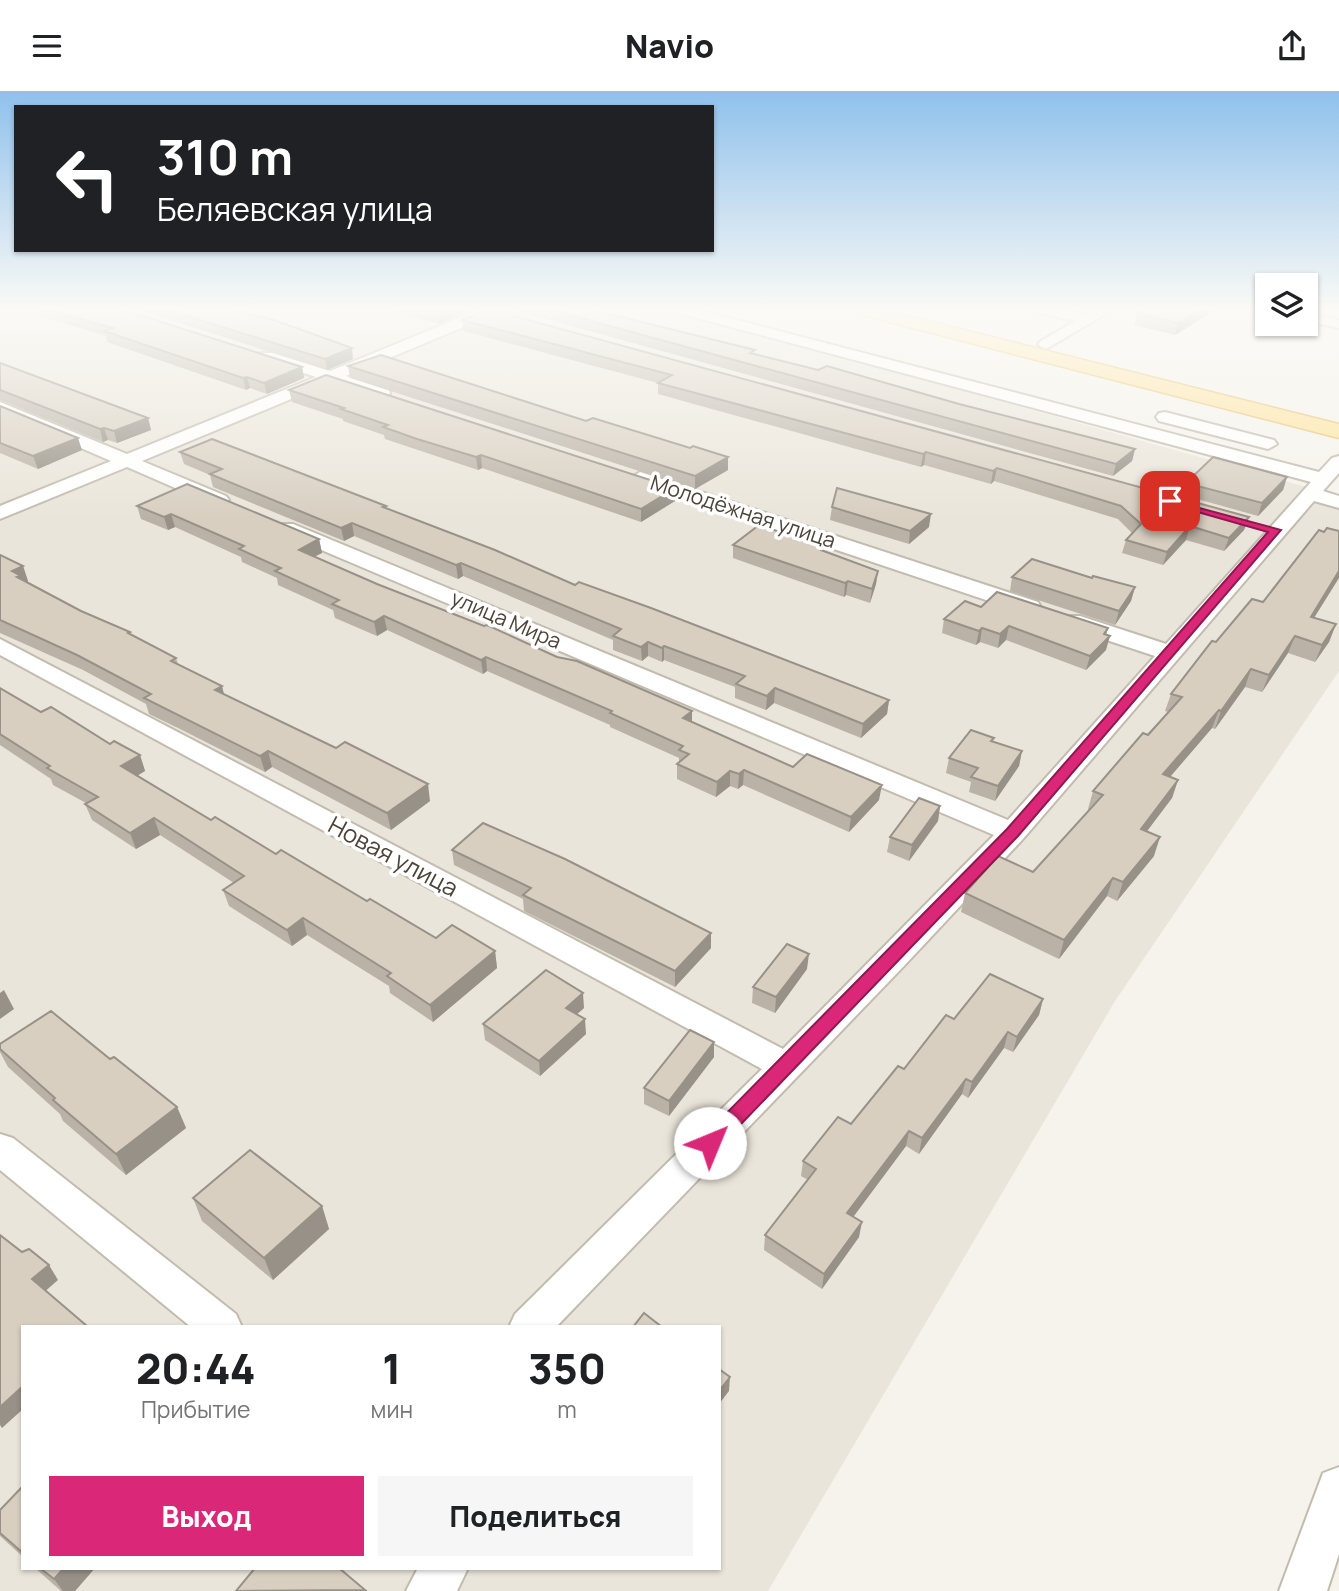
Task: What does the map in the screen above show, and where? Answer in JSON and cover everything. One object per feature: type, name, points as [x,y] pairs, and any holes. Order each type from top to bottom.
[{"type":"main road","points":[[1135,379],[1339,431]]},
{"type":"main road","points":[[1185,379],[1339,418]]},
{"type":"street","points":[[0,513],[326,379]]},
{"type":"street","points":[[337,379],[396,398]]},
{"type":"street","points":[[946,379],[1181,441],[1327,484]]},
{"type":"street","points":[[0,407],[242,509]]},
{"type":"street","points":[[1165,417],[1268,444]]},
{"type":"street","points":[[1181,441],[1199,426]]},
{"type":"street","name":"Молодёжная улица","points":[[619,471],[1169,653]]},
{"type":"street","points":[[531,1325],[614,1238],[787,1067],[1013,833],[1169,653],[1268,528],[1327,484]]},
{"type":"street","name":"улица Мира","points":[[267,520],[1013,833]]},
{"type":"street","name":"Новая улица","points":[[0,646],[787,1067]]},
{"type":"street","points":[[0,1149],[220,1325]]},
{"type":"street","points":[[1303,1591],[1339,1489]]},
{"type":"street","points":[[430,1591],[444,1570]]},
{"type":"shaded area","points":[[0,379],[921,379],[1339,496],[1339,671],[1115,1001],[768,1591],[0,1591]]},
{"type":"building","points":[[0,379],[43,379],[148,418],[114,431],[100,429],[0,390]]},
{"type":"building","points":[[253,379],[274,379],[264,383]]},
{"type":"building","points":[[316,379],[338,379],[675,488],[641,509],[481,455],[476,457],[417,439],[383,427],[388,425],[341,409],[344,408],[289,390]]},
{"type":"building","points":[[389,379],[456,379],[586,421],[593,418],[728,457],[695,476]]},
{"type":"building","points":[[665,379],[744,379],[1249,517],[1229,538],[1190,526],[1167,552],[1126,540],[1141,524],[1121,506],[997,468],[993,471],[926,452],[923,454],[658,383]]},
{"type":"building","points":[[804,379],[872,379],[1135,449],[1116,464]]},
{"type":"building","points":[[0,406],[78,438],[33,456],[0,443]]},
{"type":"building","points":[[212,439],[386,506],[383,507],[495,550],[575,585],[579,582],[651,608],[889,700],[863,724],[775,688],[767,696],[736,684],[745,676],[664,646],[662,648],[648,642],[641,647],[613,636],[621,629],[461,563],[456,565],[352,523],[341,528],[210,474],[222,469],[180,452]]},
{"type":"building","points":[[1213,457],[1287,477],[1262,503],[1186,483]]},
{"type":"building","points":[[187,484],[319,539],[299,550],[377,584],[487,625],[557,657],[577,661],[692,711],[683,718],[793,767],[807,754],[882,785],[851,817],[744,770],[739,774],[730,771],[717,782],[677,764],[689,754],[679,750],[683,746],[610,713],[612,711],[486,657],[481,660],[384,616],[374,622],[332,604],[339,600],[275,571],[281,568],[239,549],[244,546],[171,514],[164,517],[137,506]]},
{"type":"building","points":[[837,488],[931,514],[910,531],[832,507]]},
{"type":"building","points":[[759,525],[822,546],[821,550],[878,571],[872,589],[848,581],[845,583],[733,545]]},
{"type":"building","points":[[1327,528],[1339,531],[1339,571],[1311,617],[1336,624],[1322,645],[1295,636],[1269,675],[1251,669],[1221,711],[1219,710],[1163,774],[1178,780],[1141,829],[1160,837],[1123,882],[1113,878],[1064,940],[965,893],[998,856],[1033,872],[1103,795],[1093,791],[1143,733],[1148,735],[1182,697],[1171,694],[1212,641],[1216,642],[1252,599],[1263,602],[1319,530],[1324,532]]},
{"type":"building","points":[[0,555],[23,566],[12,571],[21,576],[17,577],[81,611],[130,632],[128,633],[176,658],[171,661],[222,686],[215,690],[336,748],[345,742],[428,784],[387,813],[268,751],[260,756],[144,698],[151,694],[77,655],[0,620]]},
{"type":"building","points":[[1032,559],[1092,578],[1093,576],[1135,587],[1119,611],[1012,577]]},
{"type":"building","points":[[997,592],[1108,628],[1104,634],[1110,636],[1090,656],[1009,626],[1000,634],[982,628],[979,631],[944,619],[965,601],[981,607]]},
{"type":"building","points":[[0,688],[41,712],[51,707],[110,744],[114,741],[140,755],[121,766],[211,820],[215,817],[276,854],[281,850],[436,938],[452,925],[495,951],[430,1005],[387,976],[391,973],[303,918],[287,930],[223,890],[244,876],[154,818],[130,833],[85,804],[98,797],[47,768],[50,766],[0,734]]},
{"type":"building","points":[[971,730],[994,738],[991,741],[1022,751],[998,786],[971,777],[978,768],[949,758]]},
{"type":"building","points":[[919,798],[940,806],[912,845],[890,837]]},
{"type":"building","points":[[483,823],[565,859],[711,933],[675,971],[523,895],[531,888],[452,850]]},
{"type":"building","points":[[787,944],[809,954],[776,997],[753,987]]},
{"type":"building","points":[[546,970],[583,993],[566,1008],[585,1019],[539,1061],[483,1024]]},
{"type":"building","points":[[990,974],[1043,999],[1017,1037],[1008,1032],[972,1082],[966,1079],[922,1138],[909,1131],[847,1213],[862,1222],[824,1274],[765,1235],[816,1169],[803,1161],[838,1117],[851,1124],[898,1066],[904,1069],[946,1015],[954,1019]]},
{"type":"building","points":[[51,1011],[110,1059],[114,1057],[177,1107],[116,1154],[53,1100],[55,1098],[0,1049],[0,1044]]},
{"type":"building","points":[[690,1030],[714,1042],[669,1101],[644,1088]]},
{"type":"building","points":[[250,1150],[322,1206],[264,1258],[193,1198]]},
{"type":"building","points":[[0,1235],[22,1252],[29,1249],[49,1265],[32,1279],[86,1325],[21,1325],[21,1388],[0,1407]]},
{"type":"building","points":[[644,1313],[659,1325],[635,1325]]},
{"type":"building","points":[[721,1370],[730,1377],[721,1388]]},
{"type":"building","points":[[21,1488],[21,1551],[0,1533],[0,1510]]},
{"type":"building","points":[[43,1570],[62,1570],[54,1579]]},
{"type":"building","points":[[253,1570],[341,1570],[365,1590],[236,1591]]},
{"type":"route","points":[[710,1143],[1013,833],[1275,530],[1170,501]]}]
